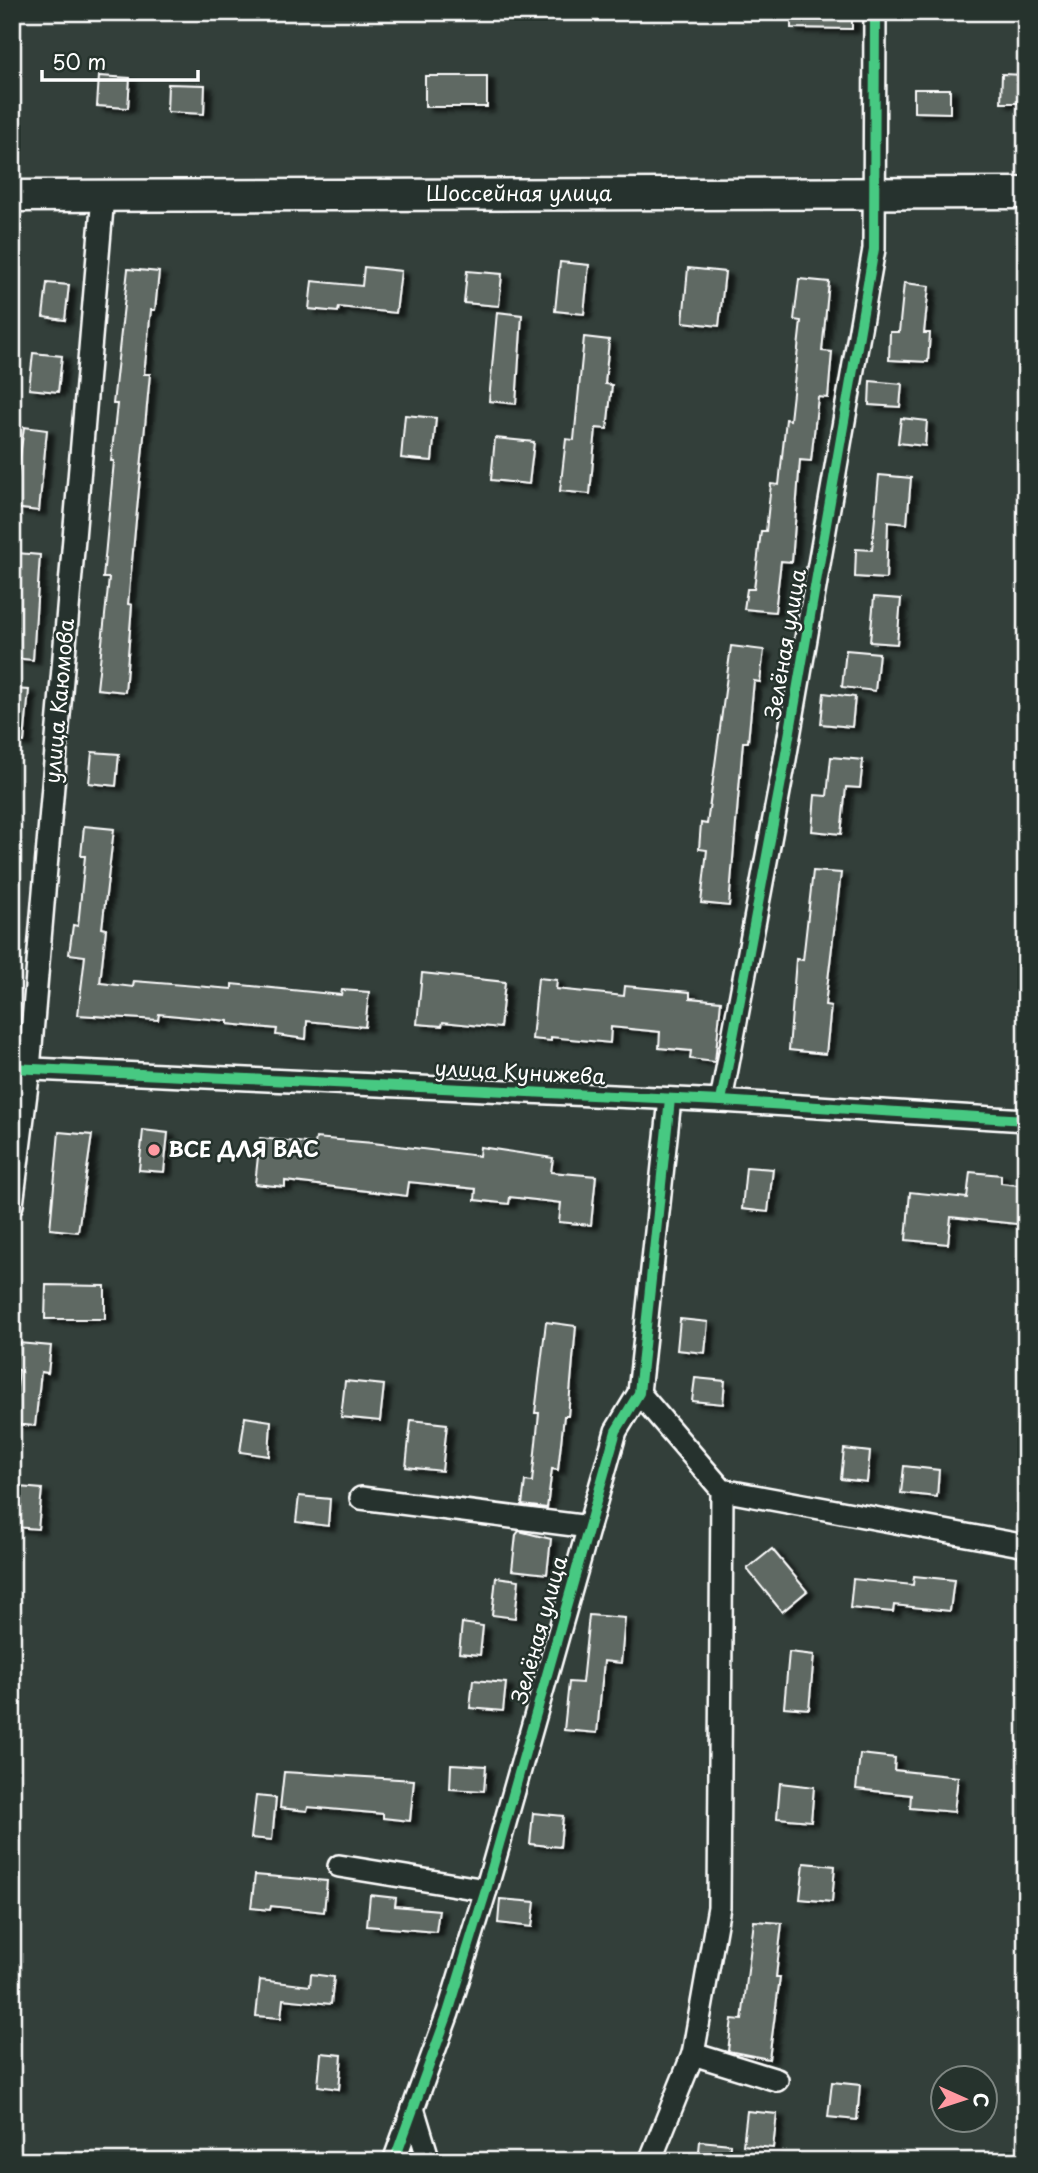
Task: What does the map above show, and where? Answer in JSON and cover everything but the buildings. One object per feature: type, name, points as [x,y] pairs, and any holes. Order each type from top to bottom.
[{"type":"highway","name":"Шоссейная улица","points":[[12,196],[1026,193]]},
{"type":"street","name":"Зелёная улица","points":[[721,1101],[785,765],[874,249],[872,192],[875,12]]},
{"type":"street","name":"улица Каюмова","points":[[12,1205],[20,1069],[103,196]]},
{"type":"street","name":"улица Кунижева","points":[[20,1069],[721,1101],[1026,1120]]},
{"type":"street","name":"Зелёная улица","points":[[394,2161],[448,2013],[486,1890],[616,1431],[639,1393],[670,1099]]},
{"type":"street","points":[[639,1393],[722,1490],[1026,1546]]},
{"type":"street","points":[[650,2161],[693,2054],[719,1908],[722,1490]]},
{"type":"street","name":"Зелёная улица","points":[[361,1497],[589,1527]]},
{"type":"street","points":[[339,1866],[486,1890]]},
{"type":"street","points":[[693,2054],[777,2080]]},
{"type":"street","points":[[413,2108],[429,2161]]},
{"type":"cycle path","points":[[721,1101],[784,765],[874,249],[875,12]]},
{"type":"cycle path","points":[[12,1068],[721,1101],[1026,1120]]},
{"type":"cycle path","points":[[394,2161],[448,2013],[486,1890],[616,1431],[639,1393],[670,1099]]},
{"type":"place","name":"ВСЕ ДЛЯ ВАС","points":[[154,1150]]}]
